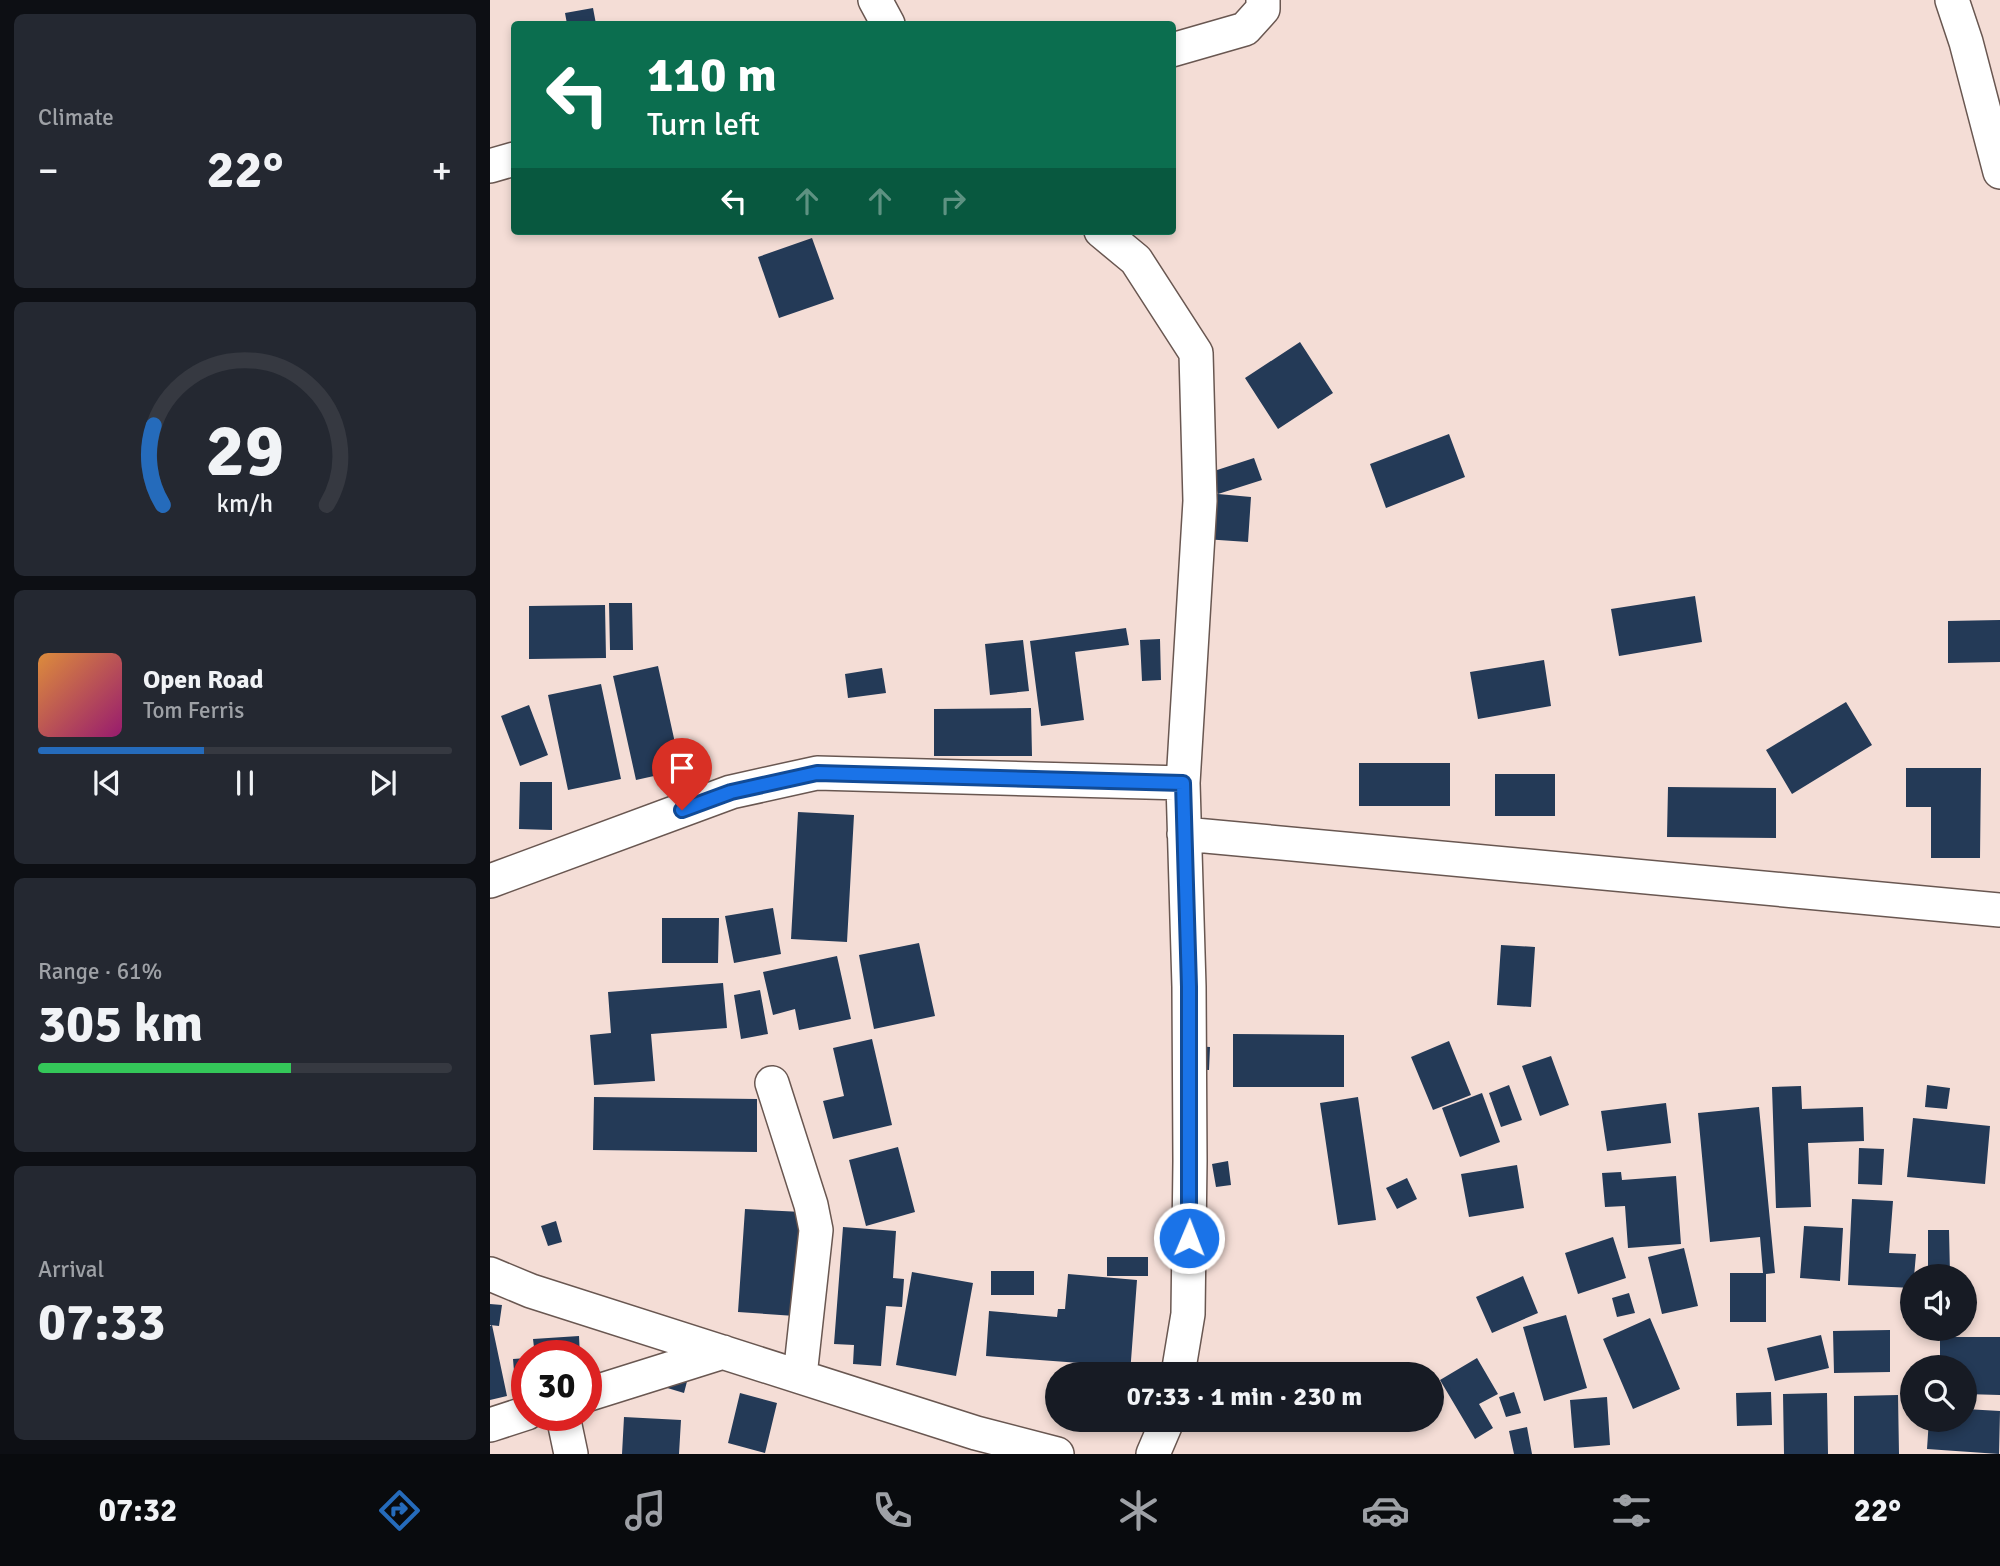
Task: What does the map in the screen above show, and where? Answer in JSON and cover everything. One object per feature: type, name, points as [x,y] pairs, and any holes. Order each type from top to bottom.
[{"type":"street","points":[[876,0],[886,21]]},
{"type":"street","points":[[1176,49],[1245,29],[1264,9],[1263,0]]},
{"type":"street","points":[[1952,0],[1966,41],[2000,172]]},
{"type":"street","points":[[490,166],[511,160]]},
{"type":"street","points":[[1106,235],[1136,260],[1196,353],[1200,500],[1183,783],[1190,1161],[1188,1314],[1180,1362]]},
{"type":"street","points":[[490,881],[731,792],[817,773],[1183,783]]},
{"type":"street","points":[[1184,834],[2000,911]]},
{"type":"street","points":[[772,1083],[811,1205],[816,1230],[800,1377]]},
{"type":"street","points":[[490,1274],[531,1291],[976,1433],[1057,1454]]},
{"type":"street","points":[[602,1390],[723,1352]]},
{"type":"street","points":[[490,1425],[511,1418]]},
{"type":"street","points":[[566,1431],[571,1454]]},
{"type":"street","points":[[1153,1454],[1162,1432]]},
{"type":"building","points":[[593,8],[595,21],[566,21],[565,13]]},
{"type":"building","points":[[812,238],[834,299],[779,318],[758,257]]},
{"type":"building","points":[[1300,342],[1333,393],[1278,429],[1245,378]]},
{"type":"building","points":[[1449,434],[1465,477],[1386,508],[1370,464]]},
{"type":"building","points":[[1254,458],[1262,480],[1218,494],[1211,472]]},
{"type":"building","points":[[1207,494],[1251,497],[1248,542],[1204,539]]},
{"type":"building","points":[[1695,596],[1702,642],[1619,656],[1611,609]]},
{"type":"building","points":[[609,603],[632,603],[633,650],[610,650]]},
{"type":"building","points":[[605,605],[606,658],[529,659],[529,606]]},
{"type":"building","points":[[2000,620],[2000,662],[1948,663],[1948,621]]},
{"type":"building","points":[[1126,628],[1129,645],[1075,652],[1084,720],[1041,726],[1030,641]]},
{"type":"building","points":[[1160,639],[1161,680],[1142,681],[1140,640]]},
{"type":"building","points":[[1023,640],[1029,691],[990,695],[985,644]]},
{"type":"building","points":[[1544,660],[1551,706],[1478,719],[1470,672]]},
{"type":"building","points":[[658,666],[681,770],[636,780],[613,676]]},
{"type":"building","points":[[882,668],[886,693],[848,698],[845,674]]},
{"type":"building","points":[[601,684],[621,779],[568,790],[548,695]]},
{"type":"building","points":[[1846,702],[1872,745],[1792,794],[1766,750]]},
{"type":"building","points":[[529,705],[548,755],[520,766],[501,716]]},
{"type":"building","points":[[1031,708],[1032,756],[934,756],[934,709]]},
{"type":"building","points":[[1359,763],[1450,763],[1450,806],[1359,806]]},
{"type":"building","points":[[1906,768],[1981,768],[1980,858],[1931,858],[1931,807],[1906,807]]},
{"type":"building","points":[[1495,774],[1555,774],[1555,816],[1495,816]]},
{"type":"building","points":[[520,782],[552,782],[552,830],[519,829]]},
{"type":"building","points":[[1668,787],[1776,788],[1776,838],[1667,837]]},
{"type":"building","points":[[798,812],[854,815],[847,942],[791,939]]},
{"type":"building","points":[[773,908],[781,954],[734,963],[725,916]]},
{"type":"building","points":[[662,918],[719,918],[718,963],[662,963]]},
{"type":"building","points":[[919,943],[935,1016],[874,1029],[859,955]]},
{"type":"building","points":[[1501,945],[1535,947],[1531,1007],[1497,1005]]},
{"type":"building","points":[[837,956],[851,1019],[799,1030],[795,1009],[773,1015],[763,972]]},
{"type":"building","points":[[723,983],[727,1028],[651,1034],[655,1081],[594,1085],[590,1035],[611,1033],[608,992]]},
{"type":"building","points":[[760,990],[768,1034],[741,1039],[734,995]]},
{"type":"building","points":[[1233,1034],[1344,1035],[1344,1087],[1233,1087]]},
{"type":"building","points":[[872,1039],[892,1125],[833,1139],[823,1101],[844,1096],[833,1048]]},
{"type":"building","points":[[1449,1041],[1471,1095],[1433,1110],[1411,1057]]},
{"type":"building","points":[[1193,1046],[1210,1047],[1209,1070],[1191,1069]]},
{"type":"building","points":[[1551,1056],[1569,1105],[1540,1116],[1522,1066]]},
{"type":"building","points":[[1509,1085],[1522,1120],[1501,1127],[1489,1093]]},
{"type":"building","points":[[1927,1085],[1950,1088],[1947,1109],[1925,1107]]},
{"type":"building","points":[[1801,1086],[1802,1109],[1863,1107],[1864,1141],[1808,1143],[1811,1207],[1776,1208],[1772,1087]]},
{"type":"building","points":[[1482,1093],[1500,1142],[1460,1157],[1442,1108]]},
{"type":"building","points":[[594,1097],[757,1099],[757,1152],[593,1150]]},
{"type":"building","points":[[1358,1097],[1376,1220],[1338,1225],[1320,1103]]},
{"type":"building","points":[[1666,1103],[1671,1143],[1607,1151],[1601,1111]]},
{"type":"building","points":[[1759,1107],[1775,1273],[1766,1274],[1766,1322],[1730,1322],[1730,1273],[1763,1273],[1760,1237],[1710,1242],[1698,1113]]},
{"type":"building","points":[[1913,1118],[1990,1126],[1985,1184],[1907,1177]]},
{"type":"building","points":[[898,1147],[915,1212],[866,1226],[849,1160]]},
{"type":"building","points":[[1859,1148],[1884,1149],[1882,1185],[1858,1184]]},
{"type":"building","points":[[1228,1161],[1231,1185],[1216,1187],[1212,1164]]},
{"type":"building","points":[[1517,1165],[1524,1208],[1469,1217],[1461,1174]]},
{"type":"building","points":[[1621,1172],[1622,1180],[1676,1176],[1681,1244],[1628,1248],[1625,1206],[1605,1207],[1602,1173]]},
{"type":"building","points":[[1407,1178],[1417,1199],[1397,1209],[1386,1188]]},
{"type":"building","points":[[1852,1199],[1893,1201],[1889,1253],[1916,1254],[1915,1264],[1900,1264],[1900,1287],[1848,1285]]},
{"type":"building","points":[[745,1209],[802,1212],[795,1316],[738,1312]]},
{"type":"building","points":[[556,1221],[562,1242],[548,1246],[541,1226]]},
{"type":"building","points":[[1804,1226],[1843,1228],[1840,1281],[1800,1278]]},
{"type":"building","points":[[843,1227],[896,1231],[893,1278],[904,1279],[902,1307],[886,1306],[881,1366],[853,1364],[854,1345],[834,1344]]},
{"type":"building","points":[[1928,1230],[1949,1230],[1950,1264],[1928,1264]]},
{"type":"building","points":[[1613,1237],[1626,1278],[1578,1294],[1565,1253]]},
{"type":"building","points":[[1684,1248],[1698,1306],[1662,1314],[1648,1257]]},
{"type":"building","points":[[1107,1257],[1148,1257],[1148,1276],[1107,1276]]},
{"type":"building","points":[[991,1271],[1034,1271],[1034,1295],[991,1295]]},
{"type":"building","points":[[912,1272],[973,1283],[956,1376],[896,1365]]},
{"type":"building","points":[[1068,1274],[1137,1280],[1131,1362],[1067,1362],[986,1356],[989,1311],[1057,1317],[1058,1309],[1065,1309]]},
{"type":"building","points":[[1523,1276],[1538,1313],[1492,1333],[1476,1297]]},
{"type":"building","points":[[1629,1293],[1635,1313],[1617,1317],[1612,1298]]},
{"type":"building","points":[[490,1304],[502,1305],[499,1326],[490,1325]]},
{"type":"building","points":[[1566,1315],[1587,1388],[1544,1401],[1523,1327]]},
{"type":"building","points":[[1650,1318],[1680,1389],[1633,1409],[1603,1339]]},
{"type":"building","points":[[492,1325],[507,1396],[490,1400],[490,1326]]},
{"type":"building","points":[[1890,1330],[1890,1372],[1834,1373],[1833,1331]]},
{"type":"building","points":[[1821,1335],[1829,1368],[1775,1381],[1767,1348]]},
{"type":"building","points":[[579,1336],[579,1340],[533,1340]]},
{"type":"building","points":[[1977,1337],[2000,1337],[2000,1395],[1977,1394],[1977,1355],[1940,1355],[1940,1341],[1977,1341]]},
{"type":"building","points":[[1477,1358],[1498,1394],[1479,1404],[1493,1428],[1475,1439],[1444,1387],[1444,1378]]},
{"type":"building","points":[[690,1370],[684,1393],[664,1387]]},
{"type":"building","points":[[1514,1392],[1521,1413],[1506,1417],[1499,1397]]},
{"type":"building","points":[[1771,1392],[1772,1425],[1737,1426],[1736,1393]]},
{"type":"building","points":[[740,1393],[777,1403],[765,1453],[728,1443]]},
{"type":"building","points":[[1827,1393],[1828,1454],[1784,1454],[1783,1394]]},
{"type":"building","points":[[1898,1395],[1899,1454],[1854,1454],[1854,1396]]},
{"type":"building","points":[[1607,1397],[1610,1445],[1574,1448],[1570,1400]]},
{"type":"building","points":[[1977,1410],[2000,1411],[1999,1454],[1927,1449],[1928,1432],[1977,1432]]},
{"type":"building","points":[[624,1417],[681,1420],[679,1454],[622,1454]]},
{"type":"building","points":[[1527,1427],[1532,1454],[1514,1454],[1509,1431]]},
{"type":"route","points":[[682,810],[731,792],[817,773],[1183,783],[1189,987],[1189,1238]]}]
